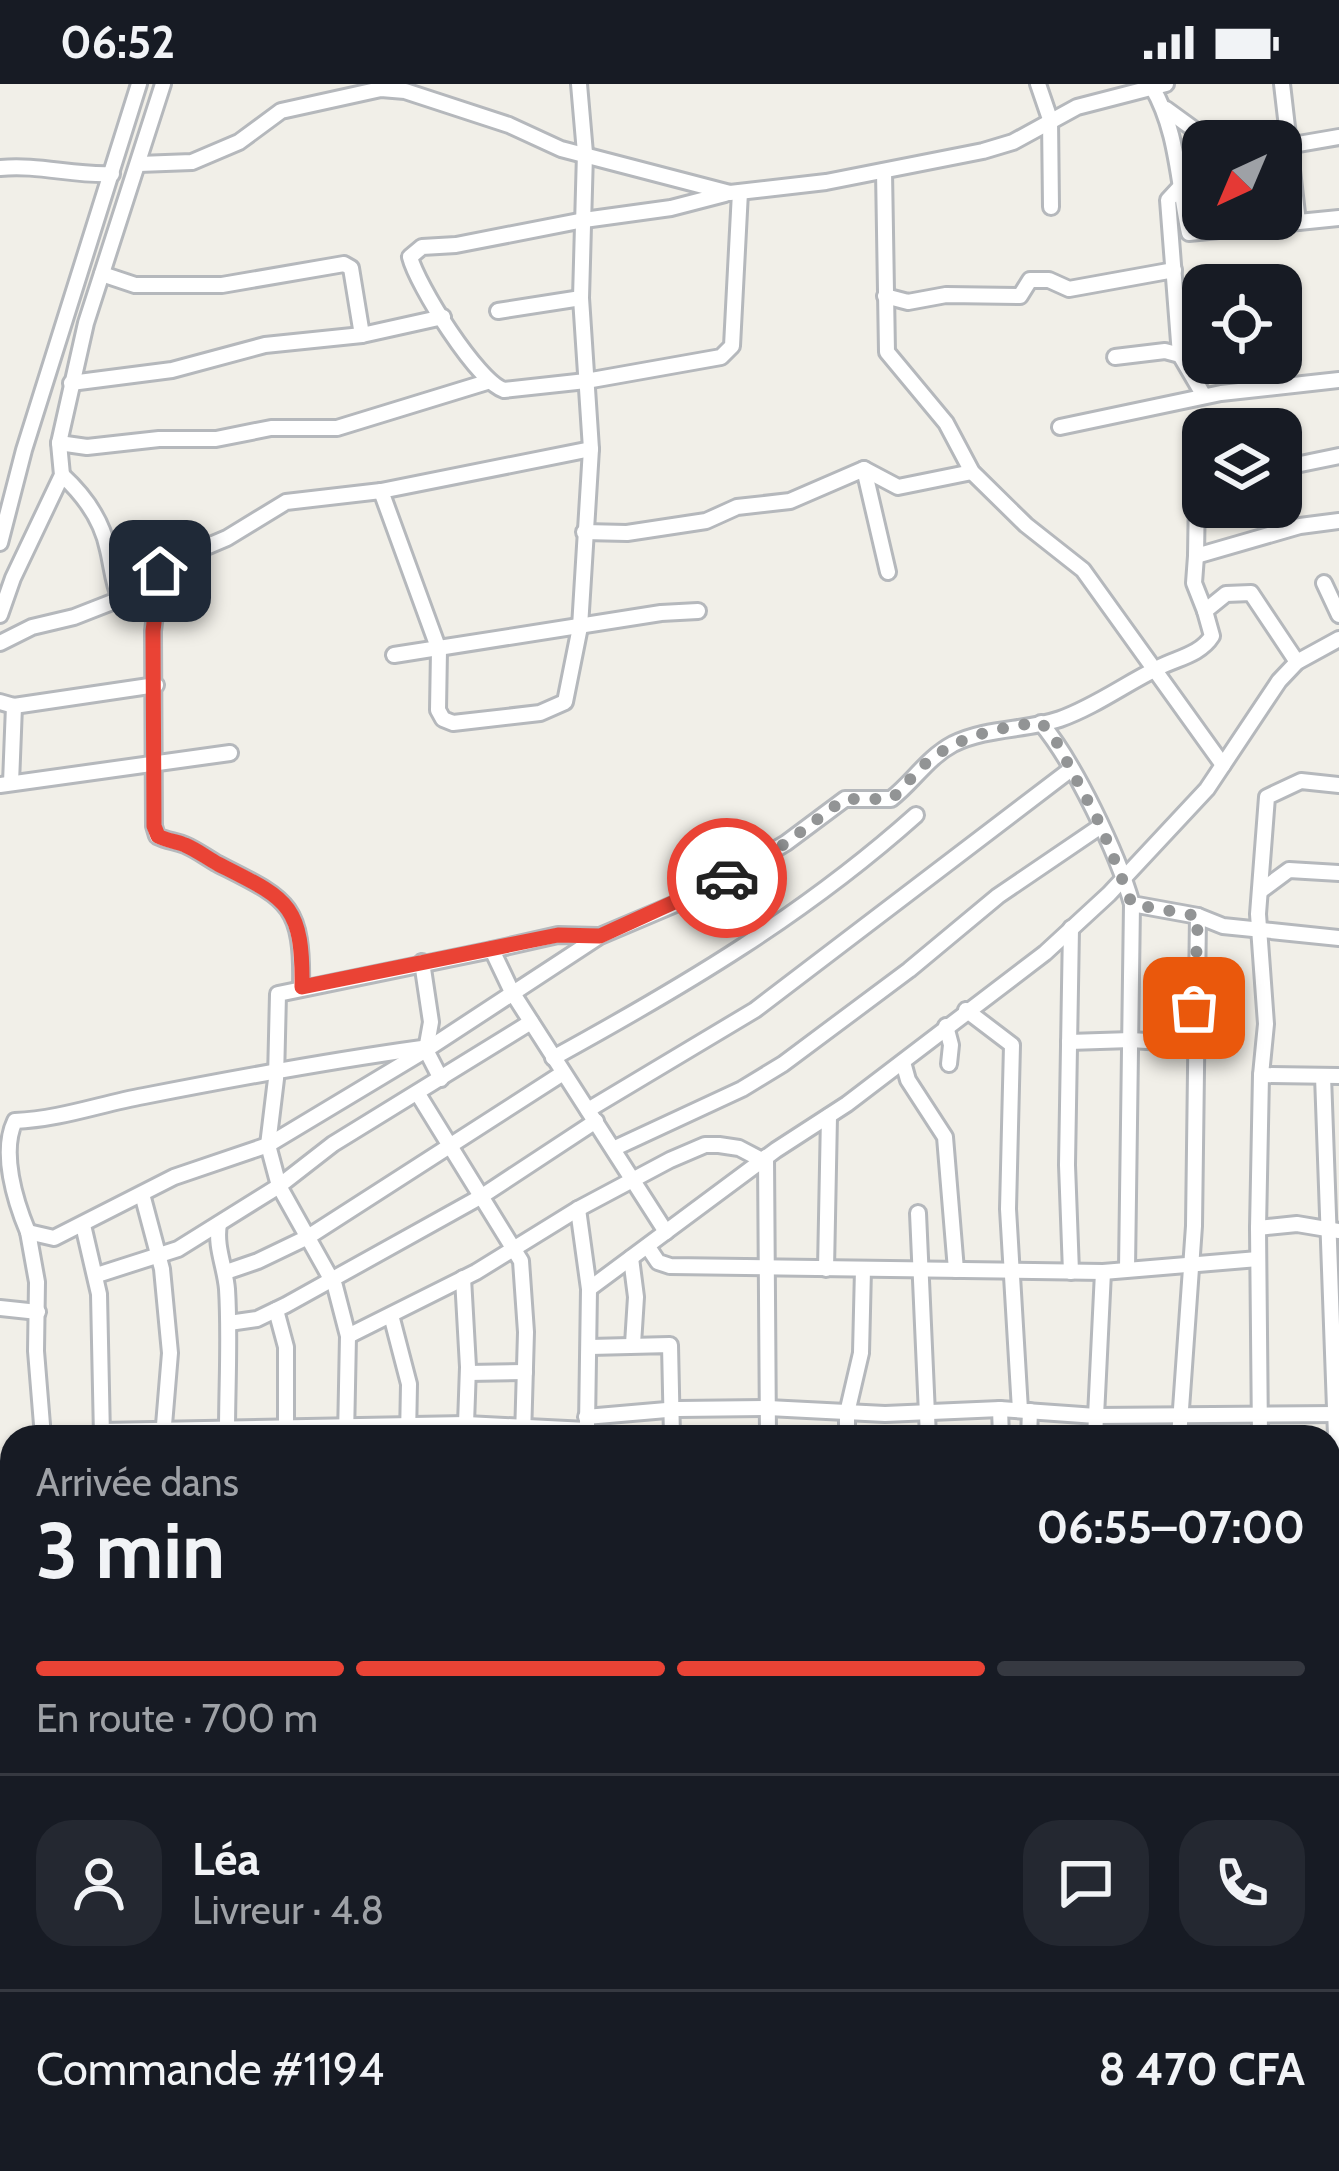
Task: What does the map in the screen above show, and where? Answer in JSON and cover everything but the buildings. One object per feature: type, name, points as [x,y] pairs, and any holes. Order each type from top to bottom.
[{"type":"street","points":[[0,543],[139,84]]},
{"type":"street","points":[[0,615],[62,475],[59,443],[71,383],[163,84]]},
{"type":"street","points":[[381,491],[439,650],[438,710],[443,719],[453,723],[540,713],[565,702],[580,627],[591,449],[581,298],[585,153],[579,84]]},
{"type":"street","points":[[1038,84],[1050,118],[1051,207]]},
{"type":"street","points":[[1282,84],[1283,120]]},
{"type":"street","points":[[735,192],[729,354],[586,381],[504,390],[487,382],[413,267],[413,251],[671,208],[735,192],[884,172],[1013,142],[1050,118],[1149,86],[1164,108],[1182,121]]},
{"type":"street","points":[[139,164],[192,162],[238,142],[281,111],[382,89],[509,125],[547,144],[735,192]]},
{"type":"street","points":[[1164,108],[1182,197]]},
{"type":"street","points":[[1302,143],[1339,136]]},
{"type":"street","points":[[0,168],[112,174]]},
{"type":"street","points":[[884,172],[887,352],[946,423],[972,472],[1026,525],[1083,570],[1223,765]]},
{"type":"street","points":[[1180,187],[1168,200],[1180,355],[1204,396]]},
{"type":"street","points":[[1302,222],[1339,218]]},
{"type":"street","points":[[1172,235],[1182,234]]},
{"type":"street","points":[[102,274],[135,285],[222,285],[344,264],[351,268],[362,335]]},
{"type":"street","points":[[885,296],[908,302],[946,295],[1020,296],[1030,280],[1049,280],[1069,289],[1174,270]]},
{"type":"street","points":[[497,311],[581,298]]},
{"type":"street","points":[[71,383],[172,370],[266,345],[362,335],[443,317]]},
{"type":"street","points":[[1115,357],[1165,351],[1180,355]]},
{"type":"street","points":[[1060,427],[1204,396],[1339,380]]},
{"type":"street","points":[[59,443],[87,447],[159,439],[216,440],[271,428],[337,428],[487,382]]},
{"type":"street","points":[[0,643],[32,626],[74,617],[119,599],[160,571],[286,502],[381,491],[591,449]]},
{"type":"street","points":[[1302,464],[1339,456]]},
{"type":"street","points":[[863,469],[898,488],[972,472]]},
{"type":"street","points":[[584,532],[627,533],[706,521],[737,507],[790,501],[863,469]]},
{"type":"street","points":[[863,469],[888,572]]},
{"type":"street","points":[[62,475],[97,519],[119,599]]},
{"type":"street","points":[[1196,556],[1300,526],[1339,521]]},
{"type":"street","points":[[28,1232],[54,1238],[206,1164],[268,1144],[427,1049],[600,936],[706,891],[786,843],[844,799],[891,799],[930,759],[952,745],[991,729],[1055,721],[1206,646],[1212,636],[1193,583],[1196,528]]},
{"type":"street","points":[[160,571],[153,631],[158,836],[194,848],[263,884],[283,903],[295,921],[302,948],[302,987]]},
{"type":"street","points":[[1324,583],[1339,615]]},
{"type":"street","points":[[1205,611],[1226,594],[1251,593],[1297,662]]},
{"type":"street","points":[[394,656],[698,611]]},
{"type":"street","points":[[590,1289],[1045,953],[1125,878],[1207,789],[1297,662],[1339,639]]},
{"type":"street","points":[[156,685],[7,704],[5,784],[230,754]]},
{"type":"street","points":[[1041,722],[1101,826],[1132,904],[1127,1269]]},
{"type":"street","points":[[229,1323],[276,1310],[482,1196],[592,1116],[755,1010],[1070,770]]},
{"type":"street","points":[[1259,1425],[1258,1228],[1266,1024],[1258,895],[1267,797],[1301,781],[1339,784]]},
{"type":"street","points":[[553,1058],[694,981],[814,899],[916,815]]},
{"type":"street","points":[[615,1148],[742,1089],[783,1064],[998,896],[1101,826]]},
{"type":"street","points":[[1258,895],[1267,883],[1289,870],[1339,873]]},
{"type":"street","points":[[1132,904],[1198,916],[1222,926],[1339,938]]},
{"type":"street","points":[[1179,1425],[1194,1226],[1198,916]]},
{"type":"street","points":[[1071,928],[1066,1165],[1071,1272]]},
{"type":"street","points":[[346,1425],[348,1336],[330,1277],[279,1186],[268,1144],[278,994],[558,935],[600,936]]},
{"type":"street","points":[[492,950],[512,992],[666,1232]]},
{"type":"street","points":[[422,962],[431,1022],[427,1049],[441,1079]]},
{"type":"street","points":[[966,1010],[1012,1045],[1008,1209],[1028,1425]]},
{"type":"street","points":[[97,1275],[160,1256],[219,1224],[333,1144],[531,1022]]},
{"type":"street","points":[[946,1026],[952,1045],[949,1064]]},
{"type":"street","points":[[1069,1042],[1194,1044]]},
{"type":"street","points":[[42,1425],[37,1282],[28,1232],[18,1210],[9,1150],[15,1120],[67,1116],[135,1097],[276,1070],[427,1049]]},
{"type":"street","points":[[903,1062],[908,1080],[945,1137],[956,1270]]},
{"type":"street","points":[[226,1271],[308,1237],[562,1072]]},
{"type":"street","points":[[600,1425],[672,1409],[928,1414],[1000,1408],[1096,1416],[1337,1414],[1331,1076],[1261,1075]]},
{"type":"street","points":[[418,1094],[514,1249],[523,1274],[524,1425]]},
{"type":"street","points":[[826,1269],[829,1116]]},
{"type":"street","points":[[348,1336],[463,1279],[634,1177],[705,1145],[739,1148],[764,1159]]},
{"type":"street","points":[[764,1159],[768,1425]]},
{"type":"street","points":[[142,1194],[160,1256],[170,1353],[164,1425]]},
{"type":"street","points":[[578,1209],[590,1289],[587,1425]]},
{"type":"street","points":[[0,1215],[18,1210]]},
{"type":"street","points":[[918,1213],[928,1425]]},
{"type":"street","points":[[219,1224],[217,1242],[226,1271],[229,1323],[227,1425]]},
{"type":"street","points":[[1258,1228],[1297,1224],[1335,1231]]},
{"type":"street","points":[[83,1225],[97,1275],[102,1425]]},
{"type":"street","points":[[648,1247],[658,1262],[670,1266],[767,1269],[1103,1272],[1258,1259]]},
{"type":"street","points":[[632,1258],[633,1344]]},
{"type":"street","points":[[847,1425],[861,1352],[863,1269]]},
{"type":"street","points":[[1096,1425],[1103,1272]]},
{"type":"street","points":[[463,1279],[466,1424]]},
{"type":"street","points":[[0,1308],[38,1312]]},
{"type":"street","points":[[276,1310],[286,1347],[286,1425]]},
{"type":"street","points":[[391,1315],[409,1384],[408,1425]]},
{"type":"street","points":[[590,1347],[670,1345],[672,1425]]},
{"type":"street","points":[[468,1372],[525,1372]]},
{"type":"street","points":[[1000,1408],[1000,1425]]},
{"type":"street","points":[[458,1425],[473,1425]]},
{"type":"way so far","points":[[727,878],[786,843],[844,799],[891,799],[930,759],[952,745],[991,729],[1041,722],[1101,826],[1132,904],[1198,916],[1194,1008]]},
{"type":"route","points":[[160,571],[153,631],[154,826],[158,836],[194,848],[263,884],[283,903],[295,921],[302,948],[302,987],[542,942],[558,935],[600,936],[727,878]]}]
